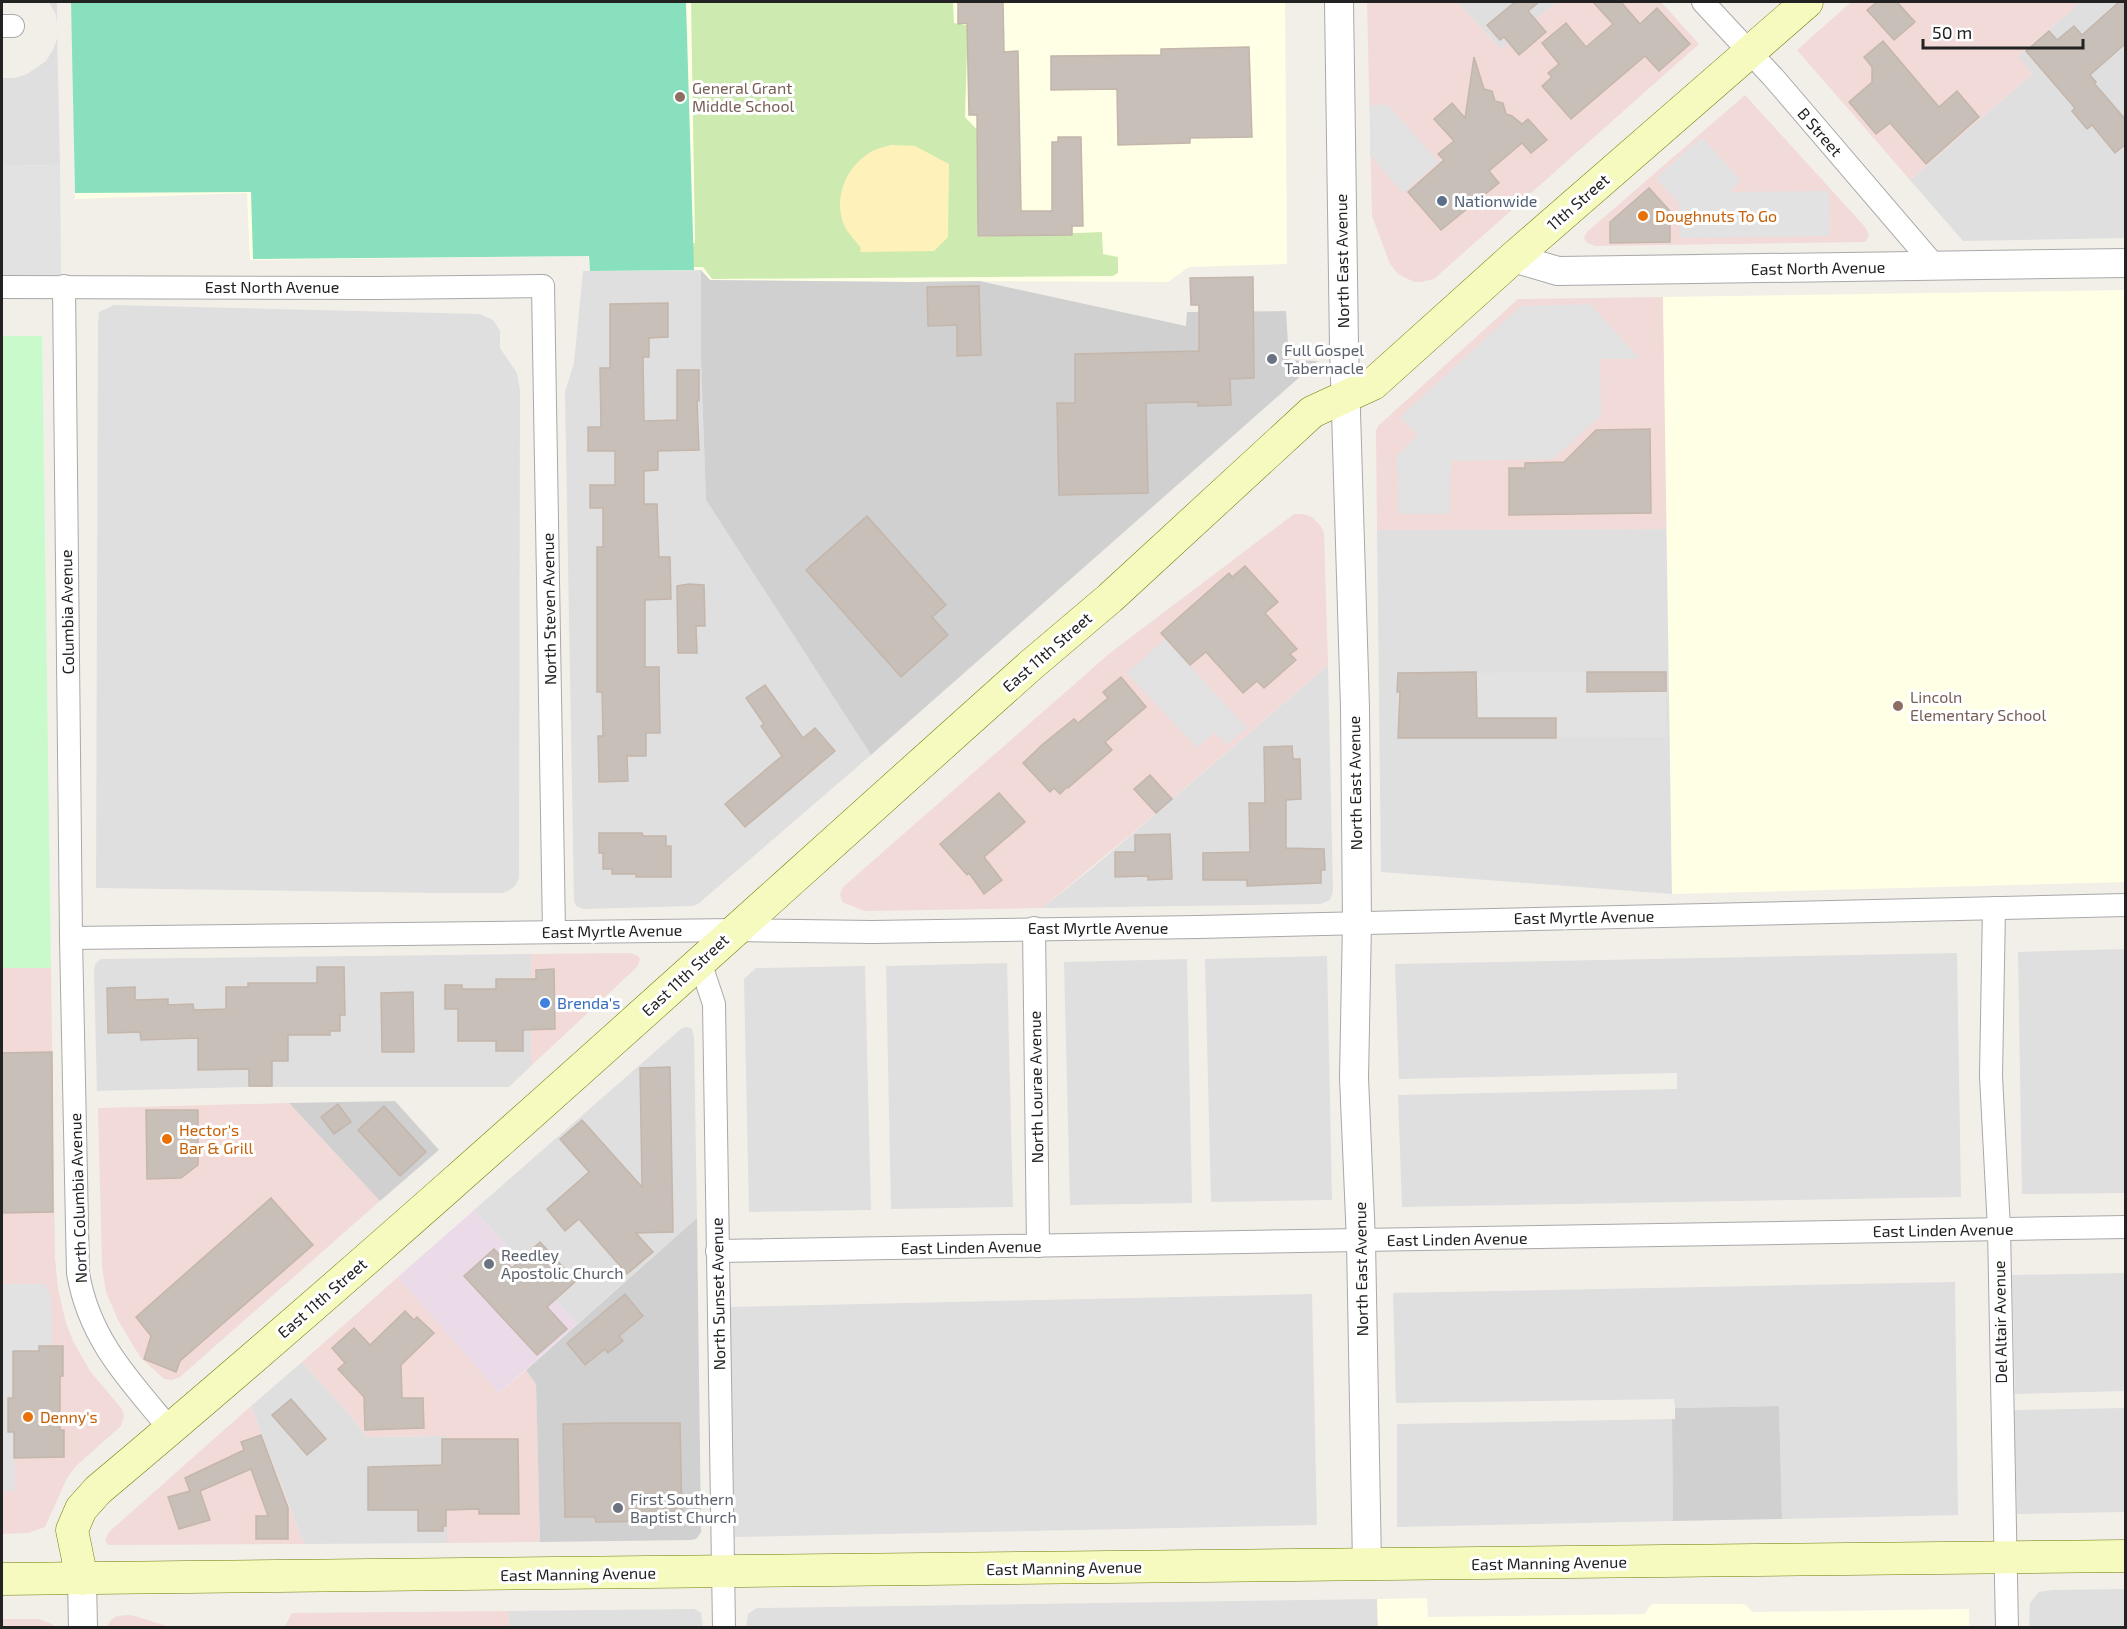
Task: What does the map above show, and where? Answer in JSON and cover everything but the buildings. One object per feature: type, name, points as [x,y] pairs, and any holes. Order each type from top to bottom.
[{"type":"main road","name":"11th Street","points":[[1345,397],[1373,384],[1807,2]]},
{"type":"main road","name":"East 11th Street","points":[[82,1579],[72,1530],[81,1509],[98,1490],[392,1238],[1031,665],[1110,598],[1312,412],[1345,397]]},
{"type":"main road","name":"East Manning Avenue","points":[[2,1580],[2126,1556]]},
{"type":"street","name":"North East Avenue","points":[[1339,2],[1345,397],[1355,708],[1357,922],[1354,1078],[1361,1241],[1367,1565]]},
{"type":"street","name":"B Street","points":[[1703,2],[1750,51],[1934,265]]},
{"type":"street","name":"East North Avenue","points":[[1514,258],[1558,271],[2126,263]]},
{"type":"street","name":"Columbia Avenue","points":[[64,286],[71,938]]},
{"type":"street","name":"East North Avenue","points":[[2,287],[543,286]]},
{"type":"street","name":"North Steven Avenue","points":[[543,286],[554,932]]},
{"type":"street","name":"East Myrtle Avenue","points":[[71,938],[735,930],[872,932],[1198,927],[2126,905]]},
{"type":"street","name":"Del Altair Avenue","points":[[1994,908],[1991,1076],[1999,1229],[2007,1628]]},
{"type":"street","name":"North Lourae Avenue","points":[[1034,928],[1038,1245]]},
{"type":"street","name":"North Columbia Avenue","points":[[71,938],[77,1258],[82,1295],[91,1320],[111,1357],[170,1430]]},
{"type":"street","name":"North Sunset Avenue","points":[[700,962],[714,1004],[724,1628]]},
{"type":"street","name":"East Linden Avenue","points":[[717,1251],[2126,1227]]},
{"type":"street","points":[[82,1579],[83,1628]]},
{"type":"shaded area","points":[[49,2],[57,2],[57,27],[56,15]]},
{"type":"shaded area","name":"General Grant Middle School","points":[[72,2],[1285,2],[1287,264],[1189,267],[1168,282],[911,282],[710,280],[701,270],[590,271],[588,256],[250,260],[247,193],[75,199]]},
{"type":"shaded area","points":[[1367,2],[1457,2],[1501,49],[1557,2],[1661,2],[1699,44],[1434,279],[1414,282],[1398,274],[1390,264],[1372,216]]},
{"type":"shaded area","points":[[1457,2],[1557,2],[1501,49]]},
{"type":"shaded area","points":[[1851,2],[2081,2],[2018,56],[2032,74],[1910,180],[1797,50]]},
{"type":"shaded area","points":[[2081,2],[2125,2],[2125,238],[1963,241],[1910,180],[2032,74],[2017,57]]},
{"type":"shaded area","points":[[57,27],[60,165],[2,166],[2,78],[15,78],[27,74],[46,61],[57,39]]},
{"type":"shaded area","points":[[1745,95],[1866,228],[1869,236],[1865,242],[1595,246],[1586,242],[1584,237],[1588,231]]},
{"type":"shaded area","points":[[1370,105],[1388,105],[1439,162],[1403,193],[1370,155]]},
{"type":"shaded area","points":[[1702,137],[1741,181],[1730,192],[1829,191],[1830,236],[1680,238],[1679,203],[1656,178]]},
{"type":"shaded area","points":[[60,165],[61,275],[2,276],[2,166]]},
{"type":"shaded area","points":[[701,270],[701,361],[706,500],[871,755],[698,904],[583,909],[576,906],[574,901],[565,392],[574,363],[583,271]]},
{"type":"shaded area","points":[[701,270],[710,280],[979,281],[1186,326],[1187,312],[1286,311],[1289,360],[1318,361],[871,755],[706,500],[701,361]]},
{"type":"shaded area","name":"Lincoln Elementary School","points":[[2125,290],[2125,882],[1672,894],[1663,297]]},
{"type":"shaded area","points":[[1663,297],[1668,529],[1377,530],[1376,431],[1378,426],[1518,299]]},
{"type":"shaded area","points":[[1590,304],[1640,359],[1600,359],[1601,416],[1553,459],[1451,461],[1450,514],[1398,514],[1397,456],[1418,435],[1400,417],[1521,306]]},
{"type":"shaded area","points":[[114,305],[480,314],[493,320],[500,331],[500,348],[517,373],[520,390],[519,878],[515,886],[508,891],[502,893],[437,893],[96,888],[98,324],[99,312]]},
{"type":"shaded area","points":[[1294,514],[1312,517],[1324,533],[1328,665],[1136,830],[1042,908],[865,911],[842,902],[840,894],[843,887],[1110,653]]},
{"type":"shaded area","points":[[1668,529],[1672,894],[1381,872],[1377,530]]},
{"type":"shaded area","points":[[1165,639],[1247,728],[1227,745],[1215,732],[1197,748],[1127,673]]},
{"type":"shaded area","points":[[1328,665],[1333,891],[1330,900],[1320,904],[1042,908],[1096,865]]},
{"type":"shaded area","points":[[1666,672],[1666,737],[1398,738],[1398,673]]},
{"type":"shaded area","points":[[2125,949],[2125,1193],[2022,1194],[2018,952]]},
{"type":"shaded area","points":[[630,953],[640,959],[638,966],[531,1066],[531,954]]},
{"type":"shaded area","points":[[1957,953],[1961,1197],[1402,1207],[1398,1095],[1677,1089],[1677,1073],[1399,1079],[1395,964]]},
{"type":"shaded area","points":[[531,954],[531,1066],[509,1087],[247,1087],[97,1091],[94,973],[95,964],[101,959]]},
{"type":"shaded area","points":[[1327,956],[1332,1200],[1211,1202],[1205,959]]},
{"type":"shaded area","points":[[1187,959],[1192,1203],[1070,1205],[1064,962]]},
{"type":"shaded area","points":[[1007,963],[1013,1207],[891,1209],[886,966]]},
{"type":"shaded area","points":[[865,966],[871,1210],[749,1212],[744,979],[756,968]]},
{"type":"shaded area","points":[[2,968],[51,968],[55,1258],[58,1289],[73,1341],[90,1371],[122,1409],[124,1416],[121,1426],[76,1466],[67,1478],[45,1527],[28,1533],[2,1534]]},
{"type":"shaded area","points":[[682,1028],[692,1029],[694,1037],[697,1218],[577,1324],[474,1210]]},
{"type":"shaded area","points":[[395,1101],[439,1150],[380,1201],[289,1103]]},
{"type":"shaded area","points":[[289,1103],[380,1201],[180,1377],[172,1380],[164,1379],[141,1358],[118,1320],[106,1292],[102,1266],[98,1108]]},
{"type":"shaded area","points":[[474,1210],[577,1324],[499,1393],[398,1277]]},
{"type":"shaded area","points":[[697,1218],[701,1532],[696,1539],[691,1540],[540,1542],[536,1384],[526,1370]]},
{"type":"shaded area","points":[[2125,1273],[2125,1391],[2015,1394],[2012,1275]]},
{"type":"shaded area","points":[[398,1277],[499,1393],[526,1370],[536,1383],[540,1542],[447,1543],[447,1436],[367,1437],[302,1362]]},
{"type":"shaded area","points":[[1955,1282],[1958,1515],[1782,1519],[1779,1406],[1675,1408],[1674,1399],[1396,1403],[1393,1293]]},
{"type":"shaded area","points":[[2,1284],[45,1284],[51,1294],[52,1346],[39,1346],[39,1351],[14,1351],[13,1398],[8,1432],[14,1432],[15,1491],[2,1491]]},
{"type":"shaded area","points":[[1312,1294],[1317,1525],[735,1537],[729,1307]]},
{"type":"shaded area","points":[[302,1362],[367,1437],[448,1436],[447,1543],[304,1544],[251,1406]]},
{"type":"shaded area","points":[[251,1406],[304,1544],[108,1545],[105,1540],[109,1532]]},
{"type":"shaded area","points":[[1779,1406],[1782,1519],[1673,1521],[1672,1419],[1675,1419],[1675,1408]]},
{"type":"shaded area","points":[[2125,1408],[2125,1512],[2017,1514],[2014,1410]]},
{"type":"shaded area","points":[[1672,1419],[1673,1521],[1397,1527],[1397,1424]]},
{"type":"shaded area","points":[[2125,1589],[2125,1627],[2029,1627],[2030,1603],[2039,1592]]},
{"type":"shaded area","points":[[1427,1598],[1428,1617],[1645,1614],[1653,1604],[1743,1604],[1752,1612],[1969,1609],[1969,1627],[1378,1627],[1377,1599]]},
{"type":"shaded area","points":[[1377,1599],[1378,1628],[746,1628],[748,1614],[757,1608]]},
{"type":"shaded area","points":[[694,1609],[701,1613],[703,1627],[509,1627],[509,1611]]},
{"type":"shaded area","points":[[509,1611],[509,1627],[232,1627],[285,1626],[292,1613]]},
{"type":"shaded area","points":[[129,1615],[170,1627],[107,1627],[117,1616]]},
{"type":"shaded area","points":[[2,1619],[39,1619],[55,1627],[2,1627]]},
{"type":"green space","points":[[71,2],[686,2],[694,270],[590,271],[589,256],[253,259],[251,192],[75,193]]},
{"type":"green space","points":[[691,2],[953,2],[954,23],[973,26],[974,50],[967,51],[965,117],[982,135],[977,139],[977,237],[1102,232],[1103,254],[1118,257],[1118,273],[1113,276],[712,279],[703,267],[593,268],[592,256],[254,190],[664,242],[695,243]]},
{"type":"green space","points":[[2,336],[42,336],[51,968],[2,968]]},
{"type":"sand","points":[[891,145],[915,146],[949,164],[948,237],[934,251],[860,252],[861,248],[846,229],[840,208],[847,177],[860,160],[869,153]]},
{"type":"place","name":"General Grant Middle School","points":[[680,97]]},
{"type":"place","name":"Nationwide","points":[[1442,201]]},
{"type":"place","name":"Doughnuts To Go","points":[[1643,216]]},
{"type":"place","name":"Full Gospel Tabernacle","points":[[1272,359]]},
{"type":"place","name":"Lincoln Elementary School","points":[[1898,706]]},
{"type":"place","name":"Brenda's","points":[[545,1003]]},
{"type":"place","name":"Hector's Bar & Grill","points":[[167,1139]]},
{"type":"place","name":"Reedley Apostolic Church","points":[[489,1264]]},
{"type":"place","name":"Denny's","points":[[28,1417]]},
{"type":"place","name":"First Southern Baptist Church","points":[[618,1508]]}]
